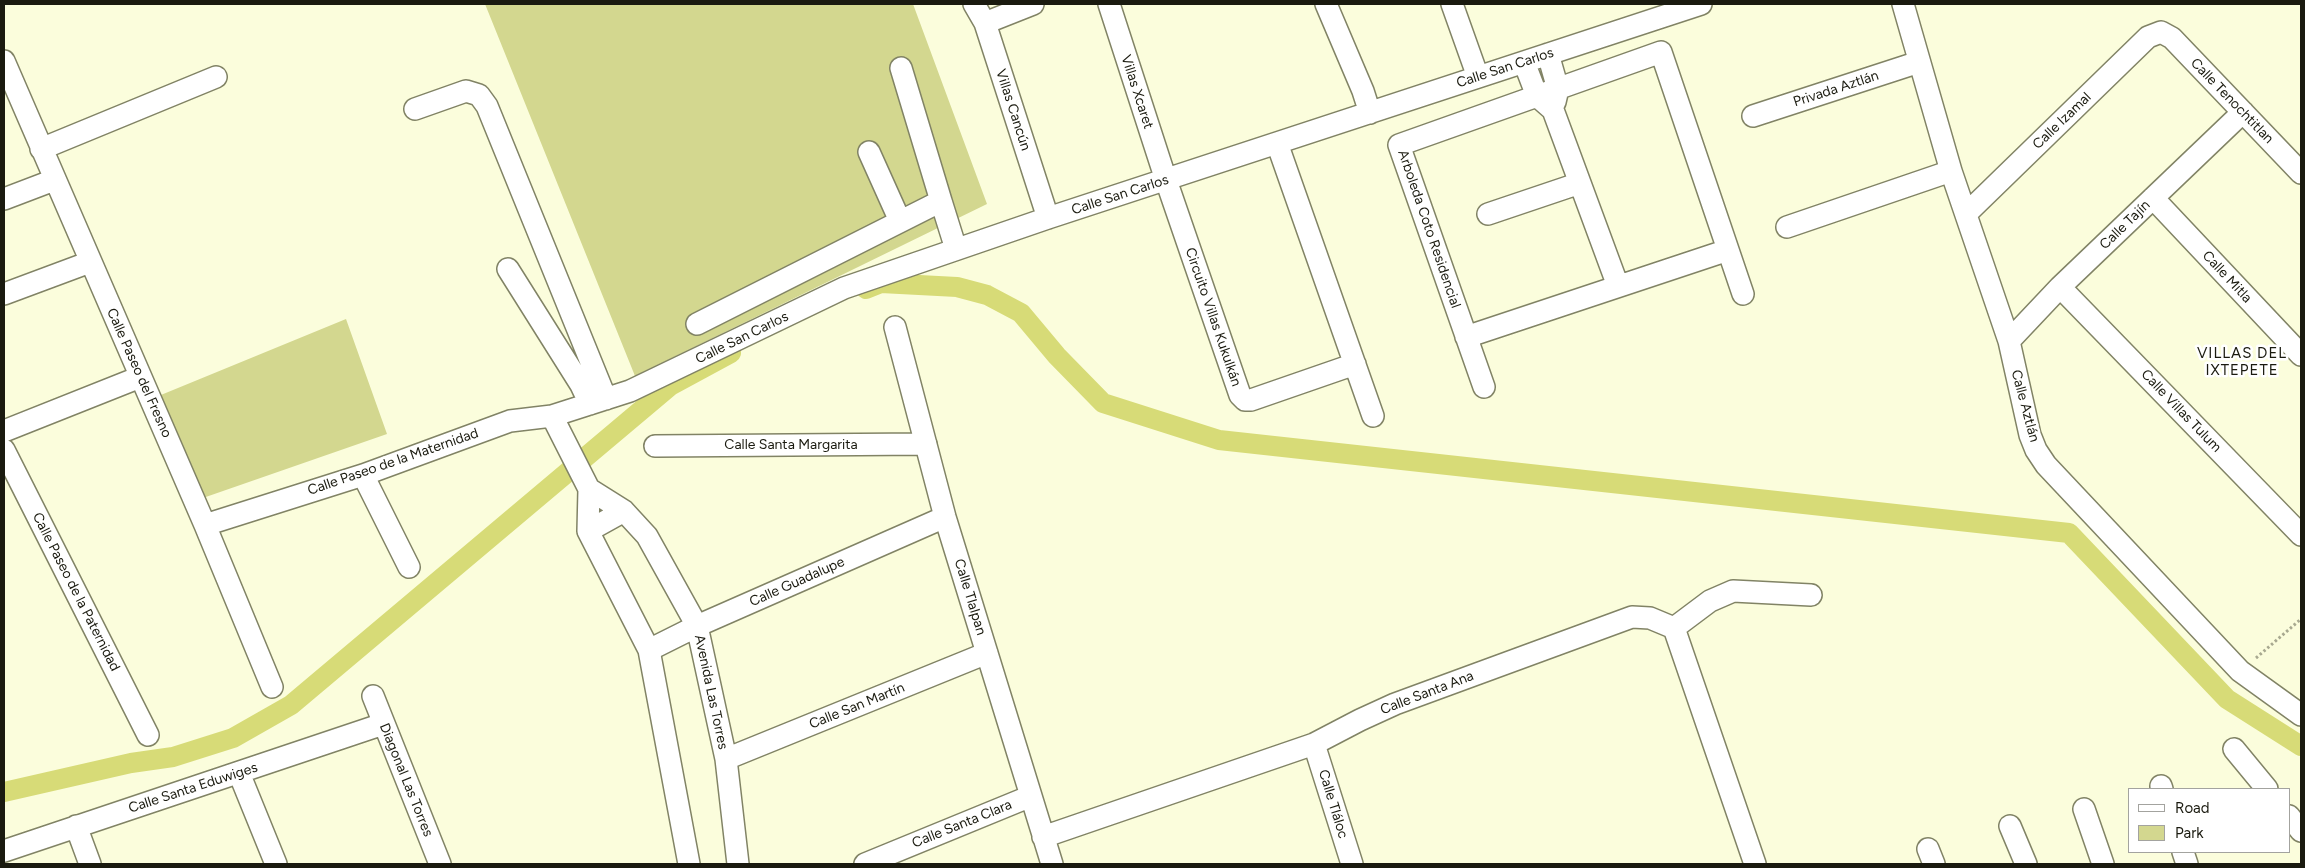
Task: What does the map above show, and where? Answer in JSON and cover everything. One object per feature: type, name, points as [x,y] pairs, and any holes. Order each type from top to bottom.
[{"type":"street","name":"Villas Cancún","points":[[974,4],[985,22],[1048,218]]},
{"type":"street","points":[[985,22],[1033,4]]},
{"type":"street","name":"Villas Xcaret","points":[[1108,4],[1166,180]]},
{"type":"street","points":[[1326,4],[1363,91],[1370,113]]},
{"type":"street","points":[[1452,4],[1475,68]]},
{"type":"street","name":"Calle San Carlos","points":[[552,416],[630,392],[844,288],[1048,218],[1370,113],[1475,68],[1524,62],[1701,4]]},
{"type":"street","name":"Calle Aztlán","points":[[1903,4],[1952,171],[2008,341],[2030,435],[2046,465],[2240,671],[2301,715]]},
{"type":"street","name":"Calle Tenochtitlan","points":[[2161,32],[2172,38],[2243,112],[2298,164]]},
{"type":"street","name":"Calle Izamal","points":[[1966,214],[2148,37],[2161,32]]},
{"type":"street","points":[[1545,103],[1558,89],[1661,52],[1742,294]]},
{"type":"street","points":[[1548,54],[1558,89]]},
{"type":"street","name":"Calle Paseo del Fresno","points":[[4,61],[205,525],[272,686]]},
{"type":"street","points":[[1524,62],[1545,103],[1580,183],[1618,286]]},
{"type":"street","name":"Privada Aztlán","points":[[1753,116],[1919,62]]},
{"type":"street","points":[[901,68],[956,249]]},
{"type":"street","points":[[41,149],[216,78]]},
{"type":"street","points":[[415,109],[466,91],[479,95],[487,106],[598,401]]},
{"type":"street","name":"Arboleda Coto Residencial","points":[[1484,387],[1399,145],[1545,103]]},
{"type":"street","name":"Calle Tajín","points":[[2008,341],[2060,287],[2243,112]]},
{"type":"street","points":[[1277,143],[1373,416]]},
{"type":"street","points":[[869,152],[900,221]]},
{"type":"street","points":[[1787,227],[1952,171]]},
{"type":"street","points":[[4,199],[54,180]]},
{"type":"street","name":"Circuito Villas Kukulkán","points":[[1166,180],[1242,398],[1251,400],[1355,364]]},
{"type":"street","points":[[1488,214],[1580,183]]},
{"type":"street","name":"Calle Mitla","points":[[2153,198],[2301,355]]},
{"type":"street","points":[[697,324],[941,201]]},
{"type":"street","points":[[1466,337],[1728,250]]},
{"type":"street","points":[[4,294],[90,262]]},
{"type":"street","points":[[508,269],[581,385],[598,401]]},
{"type":"street","name":"Calle Villas Tulum","points":[[2060,287],[2301,534]]},
{"type":"street","name":"Calle Tlalpan","points":[[895,327],[945,517],[1052,864]]},
{"type":"street","points":[[4,431],[140,377]]},
{"type":"street","points":[[552,416],[584,481],[588,531],[649,650],[689,864]]},
{"type":"street","name":"Calle Paseo de la Maternidad","points":[[205,525],[363,475],[510,421],[552,416]]},
{"type":"street","name":"Calle Santa Margarita","points":[[655,446],[926,444]]},
{"type":"street","name":"Calle Paseo de la Paternidad","points":[[4,450],[148,734]]},
{"type":"street","points":[[363,475],[409,567]]},
{"type":"street","name":"Avenida Las Torres","points":[[584,481],[624,510],[648,536],[697,626],[726,759],[738,864]]},
{"type":"street","points":[[588,531],[624,510]]},
{"type":"street","name":"Calle Guadalupe","points":[[649,650],[697,626],[945,517]]},
{"type":"street","points":[[1755,864],[1674,628],[1710,601],[1733,591],[1811,596]]},
{"type":"street","name":"Calle Santa Ana","points":[[1043,837],[1314,744],[1395,704],[1632,617],[1650,618],[1674,628]]},
{"type":"street","name":"Calle San Martín","points":[[726,759],[987,654]]},
{"type":"street","name":"Diagonal Las Torres","points":[[373,696],[440,864]]},
{"type":"street","name":"Calle Santa Eduwiges","points":[[4,851],[383,724]]},
{"type":"street","name":"Calle Tláloc","points":[[1314,744],[1352,864]]},
{"type":"street","points":[[2234,749],[2266,788]]},
{"type":"street","points":[[240,773],[276,864]]},
{"type":"street","name":"Calle Santa Clara","points":[[869,863],[1031,796]]},
{"type":"street","points":[[2084,809],[2103,864]]},
{"type":"street","points":[[2290,817],[2301,832]]},
{"type":"street","points":[[76,826],[90,864]]},
{"type":"street","points":[[2010,826],[2026,864]]},
{"type":"path","points":[[2240,671],[2301,620]]},
{"type":"green space","points":[[485,4],[913,4],[987,204],[635,376]]},
{"type":"green space","points":[[346,319],[387,434],[200,499],[156,397]]},
{"type":"waterway","points":[[866,289],[881,283],[957,287],[987,295],[1021,313],[1057,356],[1103,403],[1219,440],[2069,533],[2227,699],[2301,746]]},
{"type":"waterway","points":[[4,792],[131,763],[173,757],[233,738],[291,705],[670,386],[731,353]]},
{"type":"district","name":"VILLAS DEL IXTEPETE","points":[[2242,362]]}]
